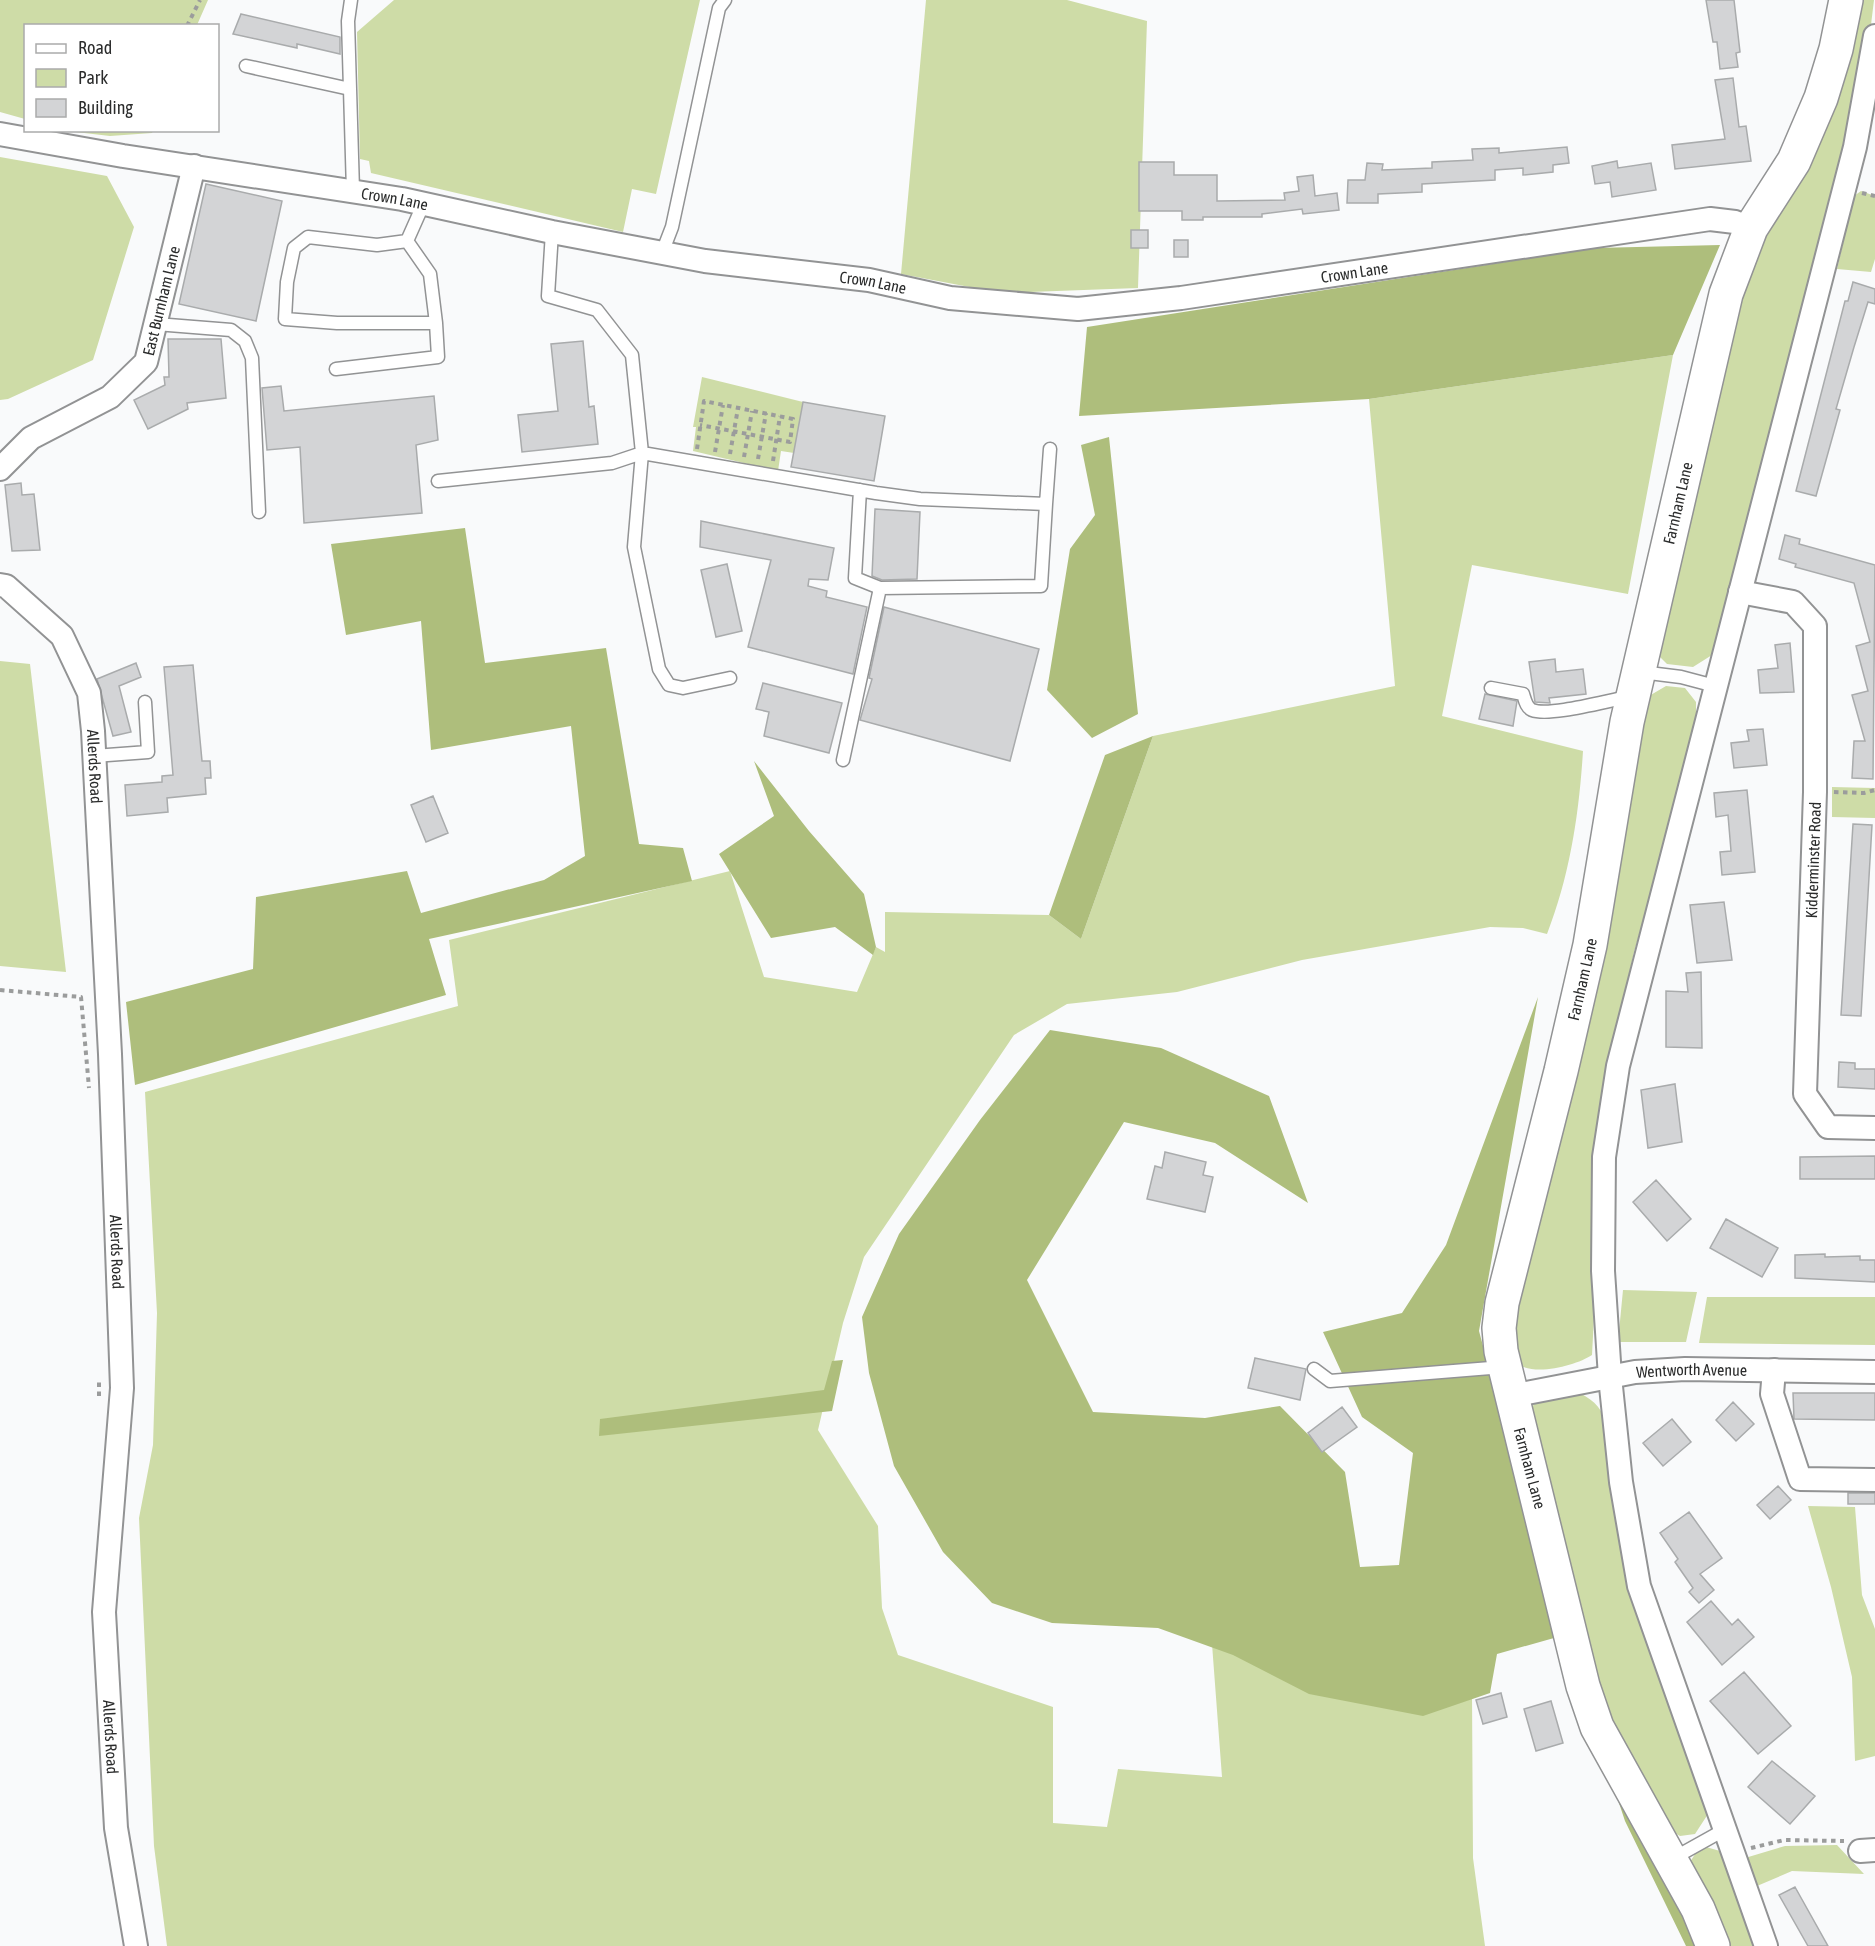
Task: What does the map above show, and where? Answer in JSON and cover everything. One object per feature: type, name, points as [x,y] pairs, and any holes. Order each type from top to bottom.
[{"type":"street","name":"Farnham Lane","points":[[1713,1946],[1698,1909],[1597,1727],[1583,1686],[1508,1381],[1499,1328],[1502,1303],[1561,1071],[1590,945],[1627,722],[1726,294],[1751,228],[1794,161],[1816,108],[1836,49],[1846,0]]},
{"type":"street","points":[[1766,1946],[1639,1586],[1621,1482],[1610,1377],[1604,1271],[1604,1156],[1618,1066],[1855,147],[1875,36]]},
{"type":"street","name":"Crown Lane","points":[[0,134],[353,191],[705,261],[869,280],[950,298],[1078,309],[1181,298],[1710,219],[1735,222],[1751,228]]},
{"type":"street","name":"East Burnham Lane","points":[[0,469],[30,438],[110,397],[146,362],[194,166]]},
{"type":"street","name":"Allerds Road","points":[[2,581],[62,636],[89,693],[110,1054],[122,1388],[104,1612],[116,1828],[136,1946]]},
{"type":"street","name":"Kidderminster Road","points":[[1740,592],[1793,602],[1815,626],[1815,792],[1805,1094],[1828,1127],[1875,1128]]},
{"type":"street","name":"Wentworth Avenue","points":[[1508,1381],[1610,1377],[1635,1372],[1685,1369],[1875,1372]]},
{"type":"street","points":[[1774,1370],[1772,1394],[1800,1479],[1875,1480]]},
{"type":"lane","points":[[351,0],[348,21],[353,191]]},
{"type":"lane","points":[[662,253],[672,227],[719,8],[725,0]]},
{"type":"lane","points":[[246,66],[350,89]]},
{"type":"lane","points":[[407,241],[423,205]]},
{"type":"lane","points":[[552,232],[548,296],[597,310],[632,355],[642,453],[634,547],[659,669],[669,685],[683,688],[729,678]]},
{"type":"lane","points":[[407,241],[377,245],[308,237],[294,248],[287,282],[285,319],[337,323],[436,323]]},
{"type":"lane","points":[[336,369],[438,357],[430,274],[407,241]]},
{"type":"lane","points":[[156,324],[231,330],[245,341],[252,358],[259,512]]},
{"type":"lane","points":[[860,490],[855,578],[880,588],[1041,586],[1050,449]]},
{"type":"lane","points":[[438,481],[612,463],[642,453],[920,499],[1046,504]]},
{"type":"lane","points":[[843,760],[880,588]]},
{"type":"lane","points":[[1491,688],[1523,694],[1526,705],[1531,710],[1540,711],[1584,706],[1637,684],[1681,677],[1715,686]]},
{"type":"lane","points":[[94,756],[148,752],[146,702]]},
{"type":"lane","points":[[1314,1369],[1330,1381],[1508,1381]]},
{"type":"lane","points":[[1671,1860],[1724,1830]]},
{"type":"path","points":[[188,24],[200,0]]},
{"type":"path","points":[[695,462],[700,425],[704,401],[793,419],[790,442],[700,425]]},
{"type":"path","points":[[714,452],[723,405]]},
{"type":"path","points":[[730,455],[738,408]]},
{"type":"path","points":[[744,458],[752,411]]},
{"type":"path","points":[[758,460],[766,413]]},
{"type":"path","points":[[773,463],[780,416]]},
{"type":"path","points":[[1815,792],[1864,793],[1875,790]]},
{"type":"path","points":[[0,990],[81,997],[89,1091]]},
{"type":"path","points":[[99,1377],[99,1399]]},
{"type":"path","points":[[1734,1856],[1755,1846],[1784,1839],[1843,1840],[1867,1850]]},
{"type":"green space","points":[[0,0],[208,0],[197,24],[24,24],[24,119],[0,112]]},
{"type":"green space","points":[[394,0],[700,0],[656,194],[632,189],[623,232],[371,173],[369,161],[360,159],[357,32]]},
{"type":"green space","points":[[926,0],[1067,0],[1147,21],[1138,288],[1001,293],[901,274]]},
{"type":"green space","points":[[1856,0],[1874,0],[1866,66],[1719,641],[1712,655],[1693,667],[1667,664],[1659,656],[1733,303]]},
{"type":"green space","points":[[76,132],[152,132],[152,133],[110,136]]},
{"type":"green space","points":[[0,157],[107,176],[134,227],[93,360],[8,399],[0,400]]},
{"type":"green space","points":[[1861,191],[1875,196],[1875,259],[1871,272],[1837,269],[1854,196]]},
{"type":"green space","points":[[1720,245],[1673,355],[1369,399],[1079,416],[1087,327],[1595,248]]},
{"type":"green space","points":[[1673,355],[1628,594],[1472,565],[1442,716],[1583,751],[1572,844],[1562,889],[1547,934],[1523,928],[1490,927],[1302,960],[1177,992],[1067,1004],[1014,1035],[864,1257],[843,1323],[818,1430],[878,1526],[882,1608],[898,1655],[1053,1707],[1053,1823],[1107,1827],[1118,1769],[1222,1777],[1212,1644],[1472,1693],[1473,1858],[1485,1946],[167,1946],[154,1846],[139,1518],[153,1445],[157,1313],[145,1092],[458,1006],[449,940],[730,871],[764,977],[857,992],[876,947],[885,952],[885,912],[1049,915],[1081,939],[1153,736],[1395,686],[1369,399]]},
{"type":"green space","points":[[702,377],[803,402],[794,453],[781,451],[778,471],[693,451],[696,427],[693,427]]},
{"type":"green space","points":[[1109,437],[1138,714],[1092,738],[1047,690],[1070,549],[1095,515],[1081,445]]},
{"type":"green space","points":[[465,528],[485,663],[606,648],[639,844],[683,848],[692,881],[429,939],[446,995],[135,1085],[126,1002],[253,969],[256,897],[407,871],[421,913],[544,880],[585,856],[571,726],[431,750],[421,621],[346,635],[331,544]]},
{"type":"green space","points":[[0,661],[30,664],[66,972],[0,966]]},
{"type":"green space","points":[[1666,686],[1685,688],[1696,702],[1696,720],[1661,859],[1634,952],[1607,1072],[1592,1355],[1584,1360],[1560,1367],[1534,1369],[1523,1367],[1514,1361],[1509,1352],[1510,1291],[1649,696]]},
{"type":"green space","points":[[1153,736],[1081,939],[1049,915],[1105,755]]},
{"type":"green space","points":[[754,761],[809,831],[864,894],[876,947],[873,955],[835,927],[771,938],[719,854],[774,816]]},
{"type":"green space","points":[[1832,787],[1875,788],[1875,818],[1832,817]]},
{"type":"green space","points":[[1538,997],[1479,1331],[1561,1636],[1497,1654],[1490,1693],[1423,1716],[1309,1694],[1233,1655],[1158,1628],[1052,1623],[992,1603],[943,1552],[894,1466],[869,1373],[862,1317],[899,1234],[980,1120],[1050,1030],[1161,1048],[1269,1096],[1308,1203],[1215,1143],[1124,1122],[1027,1280],[1093,1412],[1205,1418],[1280,1406],[1345,1472],[1360,1567],[1399,1565],[1413,1453],[1362,1417],[1323,1332],[1402,1313],[1446,1245]]},
{"type":"green space","points":[[1623,1290],[1697,1292],[1686,1342],[1618,1342]]},
{"type":"green space","points":[[1707,1297],[1875,1297],[1875,1345],[1699,1343]]},
{"type":"green space","points":[[843,1360],[832,1411],[599,1436],[600,1419],[824,1390],[832,1361]]},
{"type":"green space","points":[[1566,1388],[1590,1399],[1598,1407],[1607,1424],[1613,1461],[1710,1798],[1708,1814],[1695,1834],[1680,1836],[1664,1827],[1602,1716],[1526,1416],[1542,1398]]},
{"type":"green space","points":[[1808,1506],[1855,1507],[1862,1595],[1875,1629],[1875,1756],[1855,1761],[1852,1677],[1831,1587]]},
{"type":"green space","points":[[1599,1743],[1709,1946],[1686,1946],[1625,1821]]},
{"type":"green space","points":[[1837,1845],[1864,1874],[1792,1871],[1757,1886],[1745,1858],[1785,1846]]},
{"type":"green space","points":[[1706,1847],[1720,1851],[1726,1859],[1758,1946],[1719,1946],[1690,1862],[1697,1851]]},
{"type":"building","points":[[1706,0],[1734,0],[1740,52],[1736,53],[1738,67],[1720,69],[1717,42],[1713,42]]},
{"type":"building","points":[[241,14],[340,37],[340,54],[297,44],[297,48],[233,34]]},
{"type":"building","points":[[1733,78],[1739,127],[1746,126],[1751,161],[1675,169],[1672,145],[1725,139],[1715,80]]},
{"type":"building","points":[[1567,147],[1569,163],[1553,165],[1553,172],[1523,175],[1523,168],[1495,170],[1495,180],[1422,184],[1422,192],[1378,194],[1378,203],[1347,203],[1348,180],[1365,180],[1367,163],[1383,164],[1382,170],[1432,168],[1432,162],[1473,160],[1472,149],[1499,148],[1499,153]]},
{"type":"building","points":[[1617,161],[1618,168],[1651,163],[1656,190],[1612,197],[1610,182],[1595,184],[1592,166]]},
{"type":"building","points":[[1139,162],[1174,162],[1174,175],[1217,175],[1217,201],[1285,200],[1284,193],[1299,191],[1297,177],[1313,175],[1315,196],[1337,193],[1339,210],[1303,214],[1302,209],[1262,214],[1262,217],[1203,217],[1203,220],[1182,220],[1182,211],[1139,211]]},
{"type":"building","points":[[206,184],[282,201],[256,321],[179,304]]},
{"type":"building","points":[[1131,230],[1148,230],[1148,248],[1131,248]]},
{"type":"building","points":[[1174,240],[1188,240],[1188,257],[1174,257]]},
{"type":"building","points":[[1853,282],[1875,289],[1875,304],[1868,302],[1854,347],[1836,409],[1840,410],[1816,496],[1796,491],[1845,301],[1848,301]]},
{"type":"building","points":[[168,339],[221,339],[226,398],[187,403],[188,409],[148,429],[134,400],[165,385],[164,377],[169,377]]},
{"type":"building","points":[[583,341],[589,407],[594,406],[598,444],[522,452],[518,415],[558,411],[551,344]]},
{"type":"building","points":[[281,386],[284,411],[434,396],[438,440],[416,445],[422,513],[304,523],[300,447],[267,450],[262,388]]},
{"type":"building","points":[[803,402],[885,416],[874,481],[791,467]]},
{"type":"building","points":[[21,483],[22,495],[34,494],[40,550],[12,551],[5,485]]},
{"type":"building","points":[[875,509],[920,512],[917,579],[882,580],[872,576]]},
{"type":"building","points":[[701,521],[834,548],[828,580],[809,579],[808,586],[827,591],[826,597],[867,607],[853,674],[748,647],[771,560],[700,547]]},
{"type":"building","points":[[1785,535],[1800,539],[1799,544],[1875,565],[1873,779],[1852,778],[1854,741],[1865,741],[1852,695],[1868,691],[1856,646],[1870,642],[1854,583],[1795,567],[1796,564],[1779,559]]},
{"type":"building","points":[[727,564],[742,631],[716,637],[701,570]]},
{"type":"building","points":[[884,607],[1039,649],[1010,761],[860,720],[872,679],[869,678]]},
{"type":"building","points":[[1790,643],[1794,692],[1760,693],[1758,670],[1778,668],[1775,645]]},
{"type":"building","points":[[1555,659],[1556,672],[1583,669],[1586,694],[1549,698],[1550,703],[1535,702],[1529,662]]},
{"type":"building","points":[[136,663],[141,677],[119,686],[131,732],[113,736],[97,679]]},
{"type":"building","points":[[193,665],[202,761],[210,761],[211,778],[205,778],[206,794],[167,798],[168,812],[127,816],[125,785],[162,782],[162,776],[173,775],[164,667]]},
{"type":"building","points":[[763,683],[842,703],[829,753],[764,736],[769,712],[756,709]]},
{"type":"building","points":[[1485,694],[1517,701],[1513,726],[1479,719]]},
{"type":"building","points":[[1763,729],[1767,765],[1734,768],[1731,743],[1749,741],[1747,730]]},
{"type":"building","points":[[1747,790],[1755,872],[1722,875],[1720,852],[1731,851],[1728,815],[1716,817],[1714,793]]},
{"type":"building","points":[[433,796],[448,833],[426,842],[411,805]]},
{"type":"building","points":[[1853,824],[1872,825],[1861,1016],[1841,1015]]},
{"type":"building","points":[[1724,902],[1732,960],[1697,963],[1690,905]]},
{"type":"building","points":[[1701,972],[1702,1048],[1666,1047],[1666,991],[1688,992],[1686,973]]},
{"type":"building","points":[[1839,1062],[1855,1063],[1855,1069],[1875,1069],[1875,1089],[1838,1087]]},
{"type":"building","points":[[1675,1084],[1682,1142],[1648,1148],[1641,1090]]},
{"type":"building","points":[[1165,1152],[1206,1162],[1203,1175],[1213,1177],[1205,1212],[1147,1199],[1155,1166],[1162,1168]]},
{"type":"building","points":[[1875,1156],[1875,1179],[1800,1179],[1800,1157]]},
{"type":"building","points":[[1656,1180],[1691,1219],[1667,1241],[1633,1202]]},
{"type":"building","points":[[1726,1219],[1778,1248],[1762,1277],[1710,1248]]},
{"type":"building","points":[[1825,1254],[1825,1257],[1860,1256],[1860,1260],[1875,1260],[1875,1282],[1795,1278],[1795,1255]]},
{"type":"building","points":[[1255,1358],[1306,1369],[1300,1400],[1248,1388]]},
{"type":"building","points":[[1793,1393],[1875,1393],[1875,1420],[1794,1419]]},
{"type":"building","points":[[1733,1402],[1754,1424],[1736,1441],[1716,1420]]},
{"type":"building","points":[[1342,1407],[1357,1427],[1322,1452],[1308,1433]]},
{"type":"building","points":[[1672,1419],[1691,1442],[1663,1466],[1643,1443]]},
{"type":"building","points":[[1778,1486],[1791,1500],[1770,1519],[1757,1505]]},
{"type":"building","points":[[1848,1493],[1875,1493],[1875,1504],[1848,1504]]},
{"type":"building","points":[[1689,1512],[1722,1558],[1700,1574],[1714,1590],[1699,1603],[1689,1592],[1693,1588],[1675,1562],[1678,1559],[1660,1533]]},
{"type":"building","points":[[1711,1601],[1732,1625],[1738,1619],[1754,1637],[1722,1665],[1687,1622]]},
{"type":"building","points":[[1744,1672],[1791,1726],[1758,1754],[1710,1701]]},
{"type":"building","points":[[1501,1693],[1507,1717],[1483,1724],[1476,1700]]},
{"type":"building","points":[[1551,1701],[1563,1743],[1536,1751],[1524,1709]]},
{"type":"building","points":[[1772,1761],[1815,1796],[1790,1824],[1748,1787]]},
{"type":"building","points":[[1795,1887],[1828,1946],[1808,1946],[1779,1895]]}]
